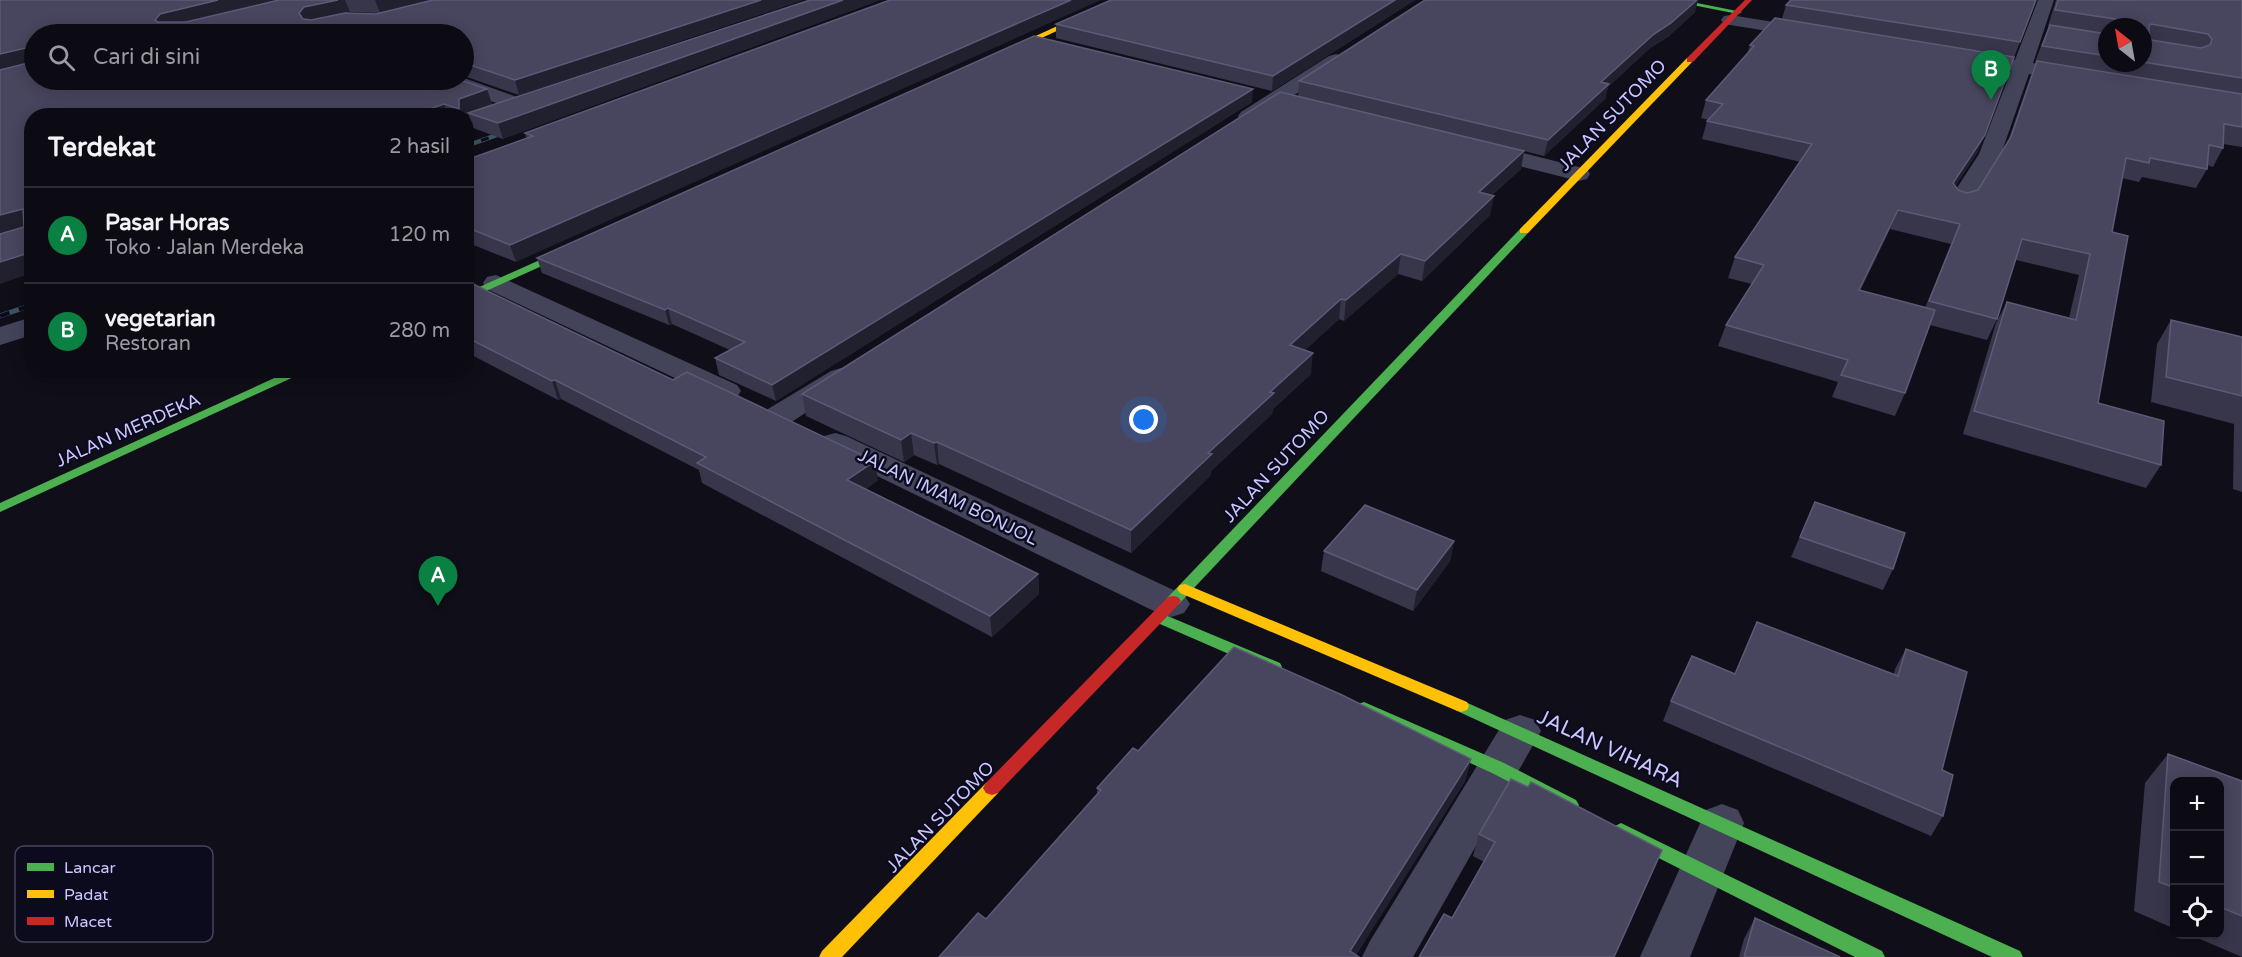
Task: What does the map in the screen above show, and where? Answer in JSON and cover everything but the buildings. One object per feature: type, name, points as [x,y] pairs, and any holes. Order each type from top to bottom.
[{"type":"main road","points":[[990,59],[1120,0]]},
{"type":"main road","points":[[1670,0],[1734,16]]},
{"type":"main road","name":"JALAN SUTOMO","points":[[829,957],[1172,603],[1438,319],[1749,0]]},
{"type":"main road","points":[[474,293],[593,239]]},
{"type":"main road","name":"JALAN MERDEKA","points":[[0,508],[285,378]]},
{"type":"main road","points":[[1172,603],[1285,673]]},
{"type":"main road","name":"JALAN VIHARA","points":[[1172,603],[1520,731],[2013,957]]},
{"type":"main road","points":[[1349,701],[1498,768],[1580,810]]},
{"type":"main road","points":[[1610,826],[1875,957]]},
{"type":"street","points":[[1959,203],[1990,154],[2046,0]]},
{"type":"street","points":[[1734,16],[1835,37]]},
{"type":"street","points":[[2035,32],[2055,35]]},
{"type":"street","points":[[1033,40],[1068,48]]},
{"type":"street","points":[[1227,130],[1288,101],[1354,49]]},
{"type":"street","points":[[1952,56],[2092,79]]},
{"type":"street","points":[[474,89],[518,104]]},
{"type":"street","points":[[1253,92],[1288,101]]},
{"type":"street","points":[[487,115],[539,97]]},
{"type":"street","points":[[1456,143],[1579,174]]},
{"type":"street","name":"JALAN IMAM BONJOL","points":[[496,283],[1172,603]]},
{"type":"street","points":[[0,337],[24,328]]},
{"type":"street","points":[[761,408],[859,365]]},
{"type":"street","points":[[1387,957],[1520,731]]},
{"type":"street","points":[[1665,957],[1722,823]]},
{"type":"railway","points":[[474,143],[511,130]]},
{"type":"railway","points":[[0,316],[24,308]]},
{"type":"traffic: fast","points":[[1670,0],[1738,12]]},
{"type":"traffic: fast","points":[[1173,601],[1524,231]]},
{"type":"traffic: fast","points":[[474,293],[580,245]]},
{"type":"traffic: fast","points":[[0,508],[285,378]]},
{"type":"traffic: fast","points":[[1158,617],[1274,667]]},
{"type":"traffic: fast","points":[[1461,706],[2013,957]]},
{"type":"traffic: fast","points":[[1364,708],[1498,768],[1570,805]]},
{"type":"traffic: fast","points":[[1621,831],[1875,957]]},
{"type":"traffic: slow","points":[[998,55],[1120,0]]},
{"type":"traffic: slow","points":[[1524,231],[1690,60]]},
{"type":"traffic: slow","points":[[1185,589],[1461,706]]},
{"type":"traffic: slow","points":[[829,957],[992,788]]},
{"type":"traffic: jam","points":[[1690,60],[1749,0]]},
{"type":"traffic: jam","points":[[992,788],[1173,601]]},
{"type":"place","name":"vegetarian","points":[[1991,100]]},
{"type":"place","name":"Pasar Horas","points":[[438,606]]}]
